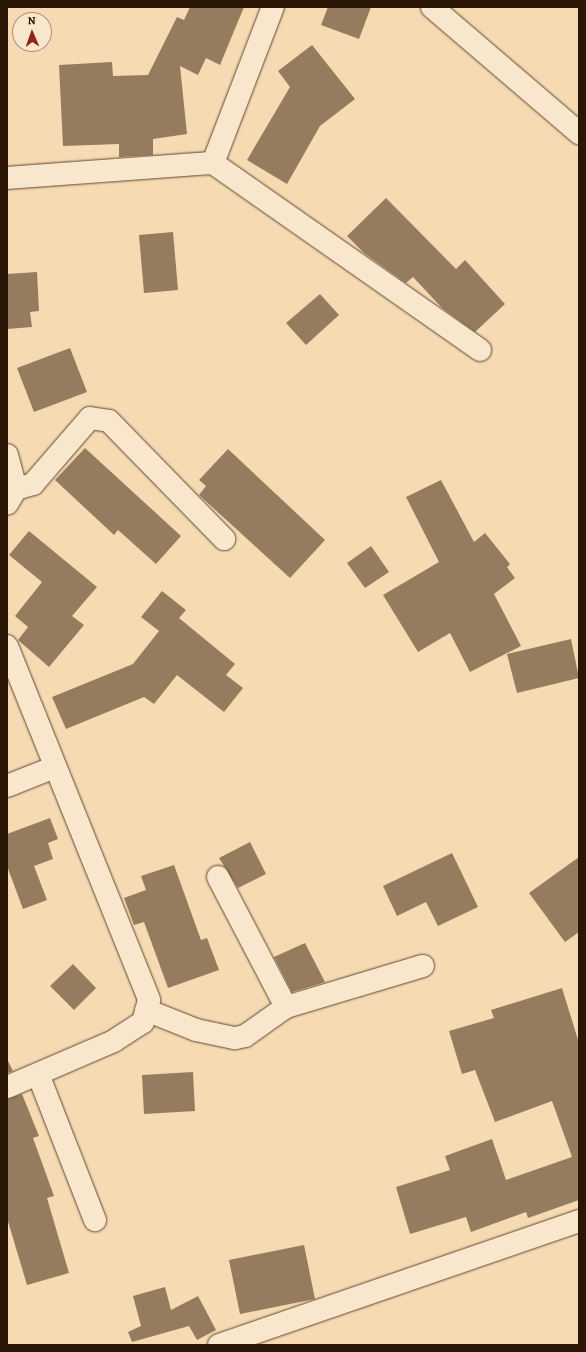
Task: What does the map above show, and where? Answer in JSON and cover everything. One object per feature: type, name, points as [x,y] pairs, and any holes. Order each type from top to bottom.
[{"type":"street","points":[[213,164],[273,7]]},
{"type":"street","points":[[432,7],[579,133]]},
{"type":"street","points":[[7,178],[213,164],[480,350]]},
{"type":"street","points":[[7,455],[12,496],[33,484],[90,418],[109,421],[224,539]]},
{"type":"street","points":[[7,646],[149,1000],[143,1022],[114,1041],[7,1087]]},
{"type":"street","points":[[7,786],[55,767]]},
{"type":"street","points":[[218,877],[286,1007]]},
{"type":"street","points":[[146,1010],[196,1030],[235,1038],[244,1036],[286,1007],[423,966]]},
{"type":"street","points":[[38,1074],[95,1220]]},
{"type":"street","points":[[219,1345],[579,1221]]},
{"type":"building","points":[[190,7],[244,7],[220,65],[206,58],[198,75],[180,66],[187,134],[153,139],[153,155],[119,157],[119,144],[63,146],[59,65],[112,62],[113,76],[148,75],[177,17],[184,20]]},
{"type":"building","points":[[328,7],[371,7],[359,39],[321,25]]},
{"type":"building","points":[[312,45],[355,99],[320,126],[287,184],[247,160],[290,87],[278,71]]},
{"type":"building","points":[[386,198],[456,269],[465,260],[505,304],[475,332],[442,308],[413,277],[406,283],[364,253],[347,236]]},
{"type":"building","points":[[173,232],[178,290],[144,293],[139,235]]},
{"type":"building","points":[[37,272],[39,311],[30,312],[32,327],[7,329],[7,274]]},
{"type":"building","points":[[320,294],[339,315],[306,345],[286,323]]},
{"type":"building","points":[[70,348],[87,392],[34,412],[17,368]]},
{"type":"building","points":[[85,448],[181,536],[156,564],[118,530],[114,535],[55,480]]},
{"type":"building","points":[[228,449],[325,540],[290,578],[199,495],[206,486],[199,480]]},
{"type":"building","points":[[441,480],[474,542],[485,533],[510,564],[507,567],[515,578],[494,594],[521,646],[470,672],[450,633],[418,652],[383,595],[439,562],[406,497]]},
{"type":"building","points":[[29,531],[97,587],[72,616],[84,625],[49,667],[18,640],[28,627],[15,616],[42,582],[9,555]]},
{"type":"building","points":[[371,546],[389,572],[365,588],[347,563]]},
{"type":"building","points":[[162,591],[186,610],[179,618],[235,664],[226,675],[243,688],[224,712],[177,675],[154,704],[144,697],[66,729],[52,697],[133,664],[159,631],[141,617]]},
{"type":"building","points":[[571,639],[579,678],[517,693],[507,654]]},
{"type":"building","points":[[50,818],[58,839],[48,843],[53,859],[34,866],[47,900],[23,909],[7,866],[7,834]]},
{"type":"building","points":[[250,842],[266,874],[238,888],[219,858]]},
{"type":"building","points":[[452,853],[478,907],[438,926],[426,902],[397,916],[383,886]]},
{"type":"building","points":[[579,857],[579,932],[565,942],[529,893]]},
{"type":"building","points":[[174,865],[201,940],[207,938],[219,970],[168,988],[144,922],[134,925],[124,898],[146,890],[141,876]]},
{"type":"building","points":[[305,943],[325,982],[292,992],[274,957]]},
{"type":"building","points":[[73,964],[96,988],[74,1010],[50,986]]},
{"type":"building","points":[[562,988],[579,1043],[579,1200],[528,1218],[526,1212],[471,1232],[466,1217],[410,1234],[396,1187],[450,1170],[445,1156],[492,1139],[506,1180],[572,1157],[552,1101],[495,1122],[475,1070],[462,1074],[449,1031],[494,1018],[491,1010]]},
{"type":"building","points":[[7,1059],[13,1071],[7,1073]]},
{"type":"building","points":[[193,1072],[195,1111],[144,1114],[142,1075]]},
{"type":"building","points":[[22,1094],[39,1136],[33,1138],[54,1196],[47,1198],[69,1273],[27,1285],[7,1218],[7,1099]]},
{"type":"building","points":[[304,1245],[315,1299],[240,1314],[229,1260]]},
{"type":"building","points":[[165,1287],[171,1310],[198,1296],[216,1330],[197,1340],[189,1326],[132,1342],[128,1332],[141,1326],[133,1296]]}]
